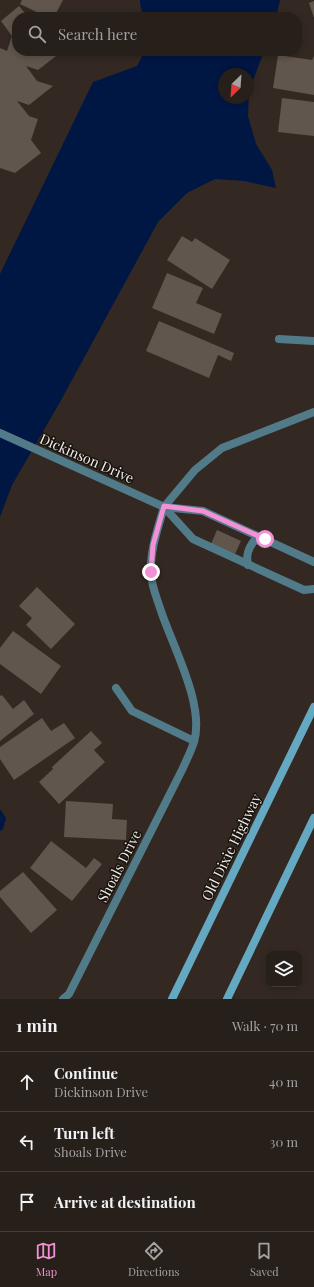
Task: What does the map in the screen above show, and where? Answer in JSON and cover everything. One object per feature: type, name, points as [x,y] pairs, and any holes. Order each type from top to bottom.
[{"type":"main road","name":"Old Dixie Highway","points":[[172,999],[314,707]]},
{"type":"main road","points":[[227,999],[314,818]]},
{"type":"street","points":[[279,339],[314,341]]},
{"type":"street","points":[[164,506],[195,470],[222,448],[314,412]]},
{"type":"street","name":"Dickinson Drive","points":[[0,433],[164,506],[203,511],[314,562]]},
{"type":"street","name":"Dickinson Drive","points":[[164,506],[193,539],[304,590],[314,589]]},
{"type":"street","name":"Shoals Drive","points":[[63,999],[69,994],[73,987],[184,768],[194,741],[196,716],[193,695],[163,616],[154,588],[151,572],[153,545],[164,506]]},
{"type":"street","points":[[248,565],[246,557],[248,549],[254,541],[265,539]]},
{"type":"street","points":[[116,688],[132,711],[194,741]]},
{"type":"water","points":[[140,0],[280,0],[277,12],[142,12]]},
{"type":"water","points":[[142,56],[262,56],[254,78],[254,68],[218,68],[218,104],[248,104],[248,116],[256,144],[272,170],[276,188],[244,181],[215,179],[187,193],[158,222],[60,402],[12,485],[0,517],[0,274],[93,82],[137,66]]},
{"type":"water","points":[[0,809],[6,818],[3,829],[0,831]]},
{"type":"building","points":[[22,0],[63,0],[57,12],[37,12],[20,4]]},
{"type":"building","points":[[314,1],[314,18],[309,3]]},
{"type":"building","points":[[19,6],[24,12],[12,12],[12,36],[1,21]]},
{"type":"building","points":[[12,36],[12,56],[56,56],[38,70],[26,66],[37,81],[53,86],[29,105],[17,101],[29,116],[38,119],[31,140],[41,153],[15,173],[0,168],[0,48],[7,51]]},
{"type":"building","points":[[278,56],[312,60],[314,56],[314,95],[273,88]]},
{"type":"building","points":[[282,98],[314,102],[314,136],[278,132]]},
{"type":"building","points":[[182,236],[192,242],[195,238],[230,260],[212,289],[167,260]]},
{"type":"building","points":[[167,273],[203,288],[196,303],[222,314],[214,334],[152,308]]},
{"type":"building","points":[[159,321],[234,353],[231,361],[218,355],[209,378],[146,351]]},
{"type":"building","points":[[217,530],[241,541],[235,554],[211,544]]},
{"type":"building","points":[[37,587],[75,624],[51,649],[26,625],[32,618],[19,606]]},
{"type":"building","points":[[13,631],[61,666],[41,694],[0,664],[0,648]]},
{"type":"building","points":[[2,695],[13,709],[24,700],[34,714],[0,741],[0,696]]},
{"type":"building","points":[[42,718],[51,731],[64,723],[75,738],[14,780],[0,759],[0,747]]},
{"type":"building","points":[[91,731],[102,743],[94,750],[105,762],[59,804],[39,782],[53,769],[52,767]]},
{"type":"building","points":[[66,801],[113,804],[112,819],[127,820],[126,840],[64,837]]},
{"type":"building","points":[[51,841],[86,868],[94,858],[102,864],[72,901],[30,868]]},
{"type":"building","points":[[23,872],[57,910],[31,933],[0,897],[0,891]]},
{"type":"route","points":[[151,572],[153,545],[164,506],[203,511],[265,539]]}]
